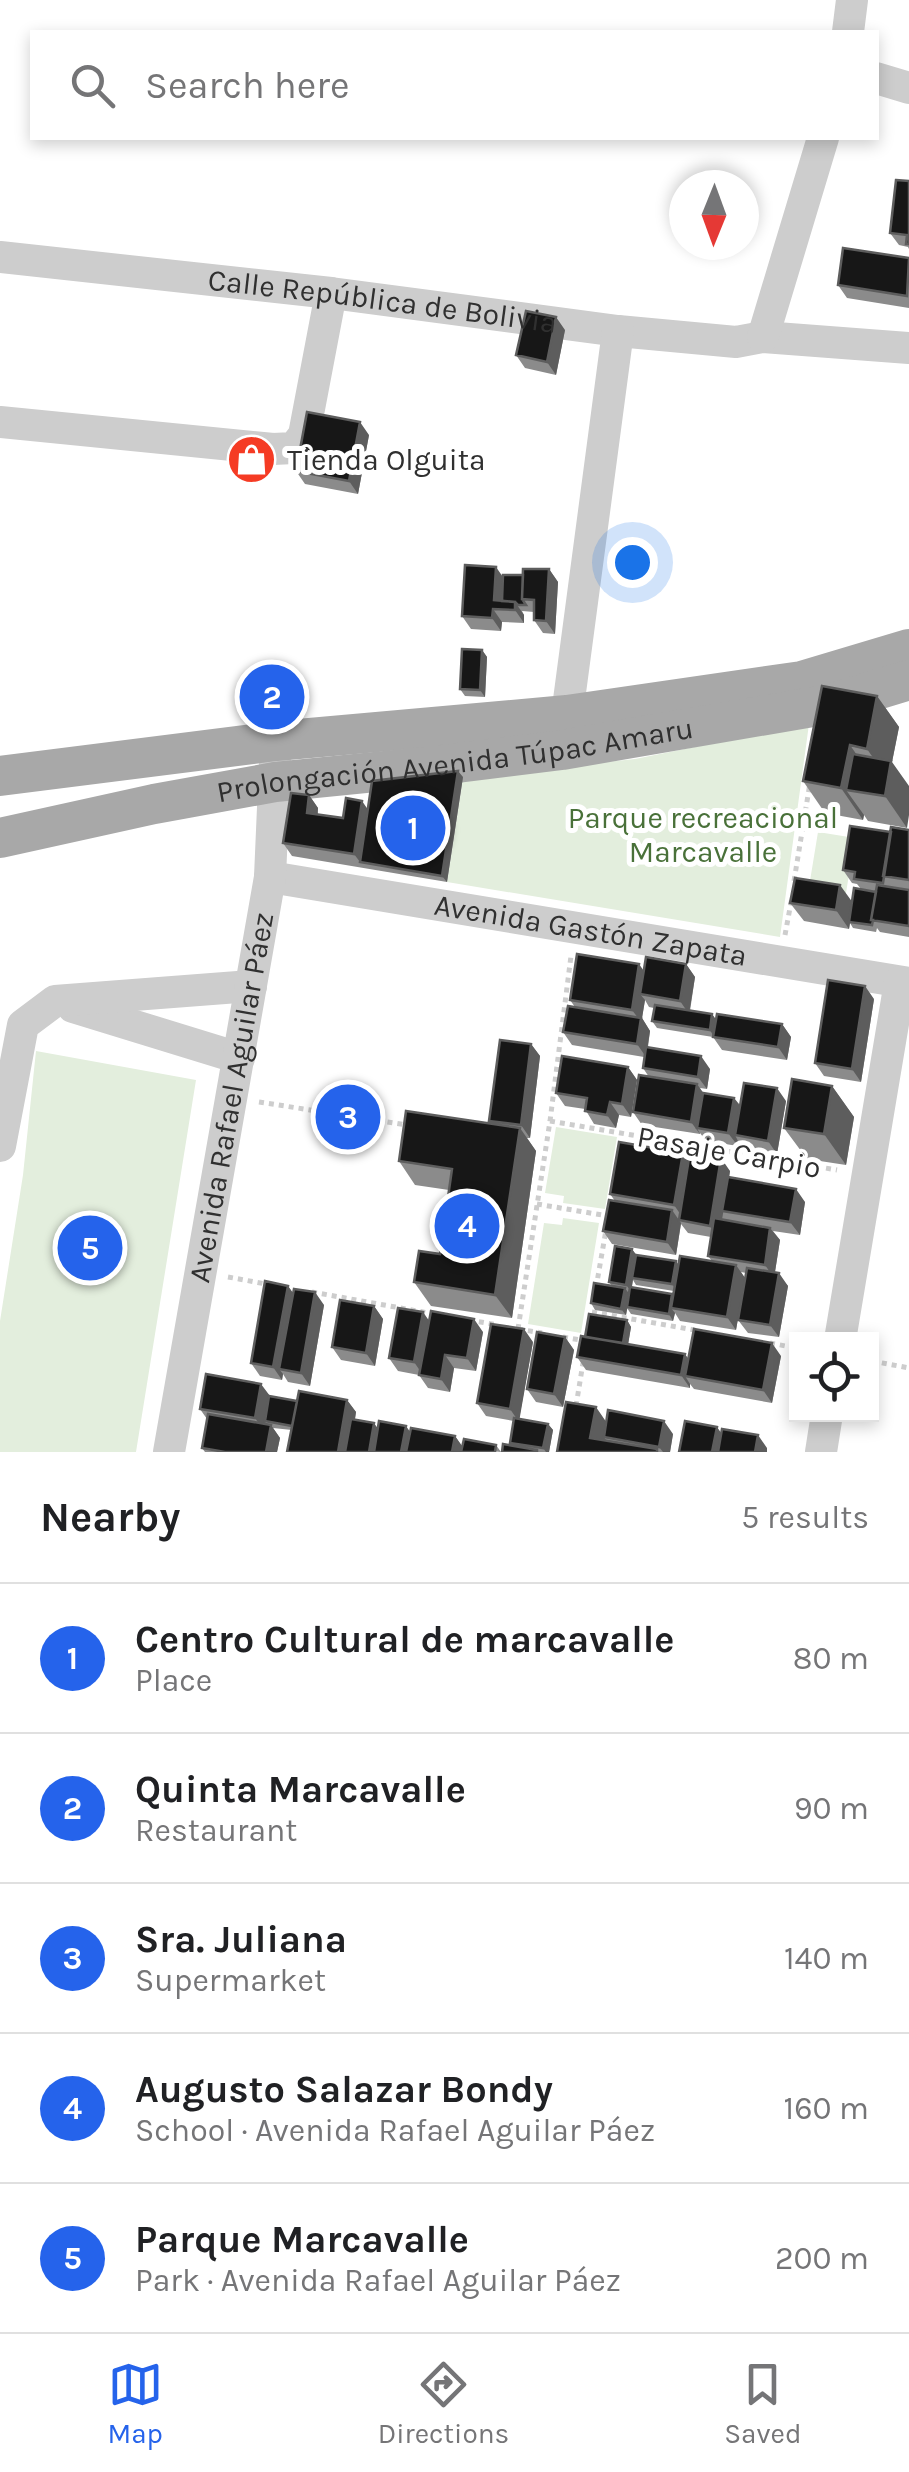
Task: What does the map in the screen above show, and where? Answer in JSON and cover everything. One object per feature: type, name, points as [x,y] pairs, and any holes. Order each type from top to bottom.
[{"type":"main road","name":"Prolongación Avenida Túpac Amaru","points":[[0,776],[276,741],[567,715],[802,680],[909,650]]},
{"type":"main road","name":"Prolongación Avenida Túpac Amaru","points":[[0,838],[275,782],[562,750],[830,704],[909,680]]},
{"type":"street","points":[[848,30],[852,0]]},
{"type":"street","points":[[879,79],[909,88]]},
{"type":"street","points":[[762,336],[822,140]]},
{"type":"street","name":"Calle República de Bolivia","points":[[0,256],[331,293],[618,331],[736,342],[762,336],[909,348]]},
{"type":"street","points":[[0,422],[294,448],[304,435],[331,293]]},
{"type":"street","points":[[567,715],[618,331]]},
{"type":"street","name":"Avenida Rafael Aguilar Páez","points":[[169,1452],[270,877],[276,741]]},
{"type":"street","name":"Avenida Gastón Zapata","points":[[270,877],[905,982]]},
{"type":"street","points":[[841,1332],[905,982]]},
{"type":"street","points":[[0,1146],[23,1025],[55,1002],[251,986]]},
{"type":"street","points":[[55,1002],[239,1058]]},
{"type":"street","points":[[821,1452],[826,1422]]},
{"type":"path","points":[[784,942],[812,773]]},
{"type":"path","points":[[574,928],[518,1329],[586,1341],[592,1312],[704,1332]]},
{"type":"path","points":[[232,1098],[408,1125]]},
{"type":"path","name":"Pasaje Carpio","points":[[550,1121],[868,1176]]},
{"type":"path","points":[[533,1144],[546,1146]]},
{"type":"path","points":[[595,1293],[610,1200]]},
{"type":"path","points":[[536,1204],[608,1216]]},
{"type":"path","points":[[200,1272],[283,1287]]},
{"type":"path","points":[[302,1290],[440,1315]]},
{"type":"path","points":[[459,1318],[498,1326]]},
{"type":"path","points":[[759,1341],[789,1347]]},
{"type":"path","points":[[574,1415],[584,1360]]},
{"type":"path","points":[[879,1362],[909,1368]]},
{"type":"green space","name":"Parque recreacional Marcavalle","points":[[809,724],[780,937],[447,882],[463,777],[635,759]]},
{"type":"green space","points":[[818,832],[855,838],[845,899],[808,893]]},
{"type":"green space","points":[[36,1051],[196,1080],[136,1452],[0,1452],[0,1321],[23,1175]]},
{"type":"green space","points":[[556,1127],[617,1137],[605,1209],[563,1203],[564,1196],[545,1193]]},
{"type":"green space","points":[[563,1218],[599,1223],[581,1333],[528,1324],[544,1223],[562,1225]]},
{"type":"building","points":[[896,180],[909,181],[909,244],[907,235],[890,233]]},
{"type":"building","points":[[843,248],[909,258],[907,296],[838,285]]},
{"type":"building","points":[[526,311],[556,317],[547,362],[516,355]]},
{"type":"building","points":[[307,412],[360,422],[349,481],[296,471]]},
{"type":"building","points":[[465,565],[496,567],[494,600],[515,602],[515,610],[493,609],[492,618],[462,616]]},
{"type":"building","points":[[523,569],[549,569],[546,621],[534,620],[534,600],[522,599]]},
{"type":"building","points":[[503,575],[523,575],[522,599],[526,605],[502,601]]},
{"type":"building","points":[[462,649],[482,650],[480,690],[460,689]]},
{"type":"building","points":[[822,686],[877,696],[867,749],[850,745],[841,788],[803,781]]},
{"type":"building","points":[[853,754],[891,761],[885,796],[846,790]]},
{"type":"building","points":[[458,771],[442,876],[360,862],[372,781]]},
{"type":"building","points":[[291,793],[309,795],[307,813],[343,818],[346,798],[362,801],[354,854],[283,843]]},
{"type":"building","points":[[850,826],[891,832],[883,883],[854,879],[855,872],[843,870]]},
{"type":"building","points":[[891,827],[909,830],[909,880],[883,876]]},
{"type":"building","points":[[795,878],[840,885],[836,910],[790,903]]},
{"type":"building","points":[[877,885],[909,890],[909,926],[871,920]]},
{"type":"building","points":[[854,888],[876,892],[872,925],[849,922]]},
{"type":"building","points":[[577,954],[639,964],[632,1010],[570,1000]]},
{"type":"building","points":[[646,957],[686,964],[680,1001],[640,994]]},
{"type":"building","points":[[828,980],[865,986],[852,1069],[815,1063]]},
{"type":"building","points":[[655,1005],[712,1014],[710,1030],[652,1021]]},
{"type":"building","points":[[568,1006],[641,1018],[637,1044],[563,1032]]},
{"type":"building","points":[[717,1014],[782,1024],[778,1047],[713,1037]]},
{"type":"building","points":[[500,1040],[531,1044],[521,1125],[489,1121]]},
{"type":"building","points":[[646,1047],[701,1056],[698,1077],[643,1068]]},
{"type":"building","points":[[562,1056],[628,1067],[622,1104],[610,1102],[607,1115],[585,1111],[587,1098],[556,1093]]},
{"type":"building","points":[[639,1075],[697,1084],[691,1122],[633,1112]]},
{"type":"building","points":[[792,1079],[832,1086],[824,1134],[784,1128]]},
{"type":"building","points":[[744,1083],[777,1088],[768,1141],[735,1135]]},
{"type":"building","points":[[703,1093],[734,1098],[728,1133],[697,1128]]},
{"type":"building","points":[[406,1111],[520,1128],[495,1295],[414,1282],[419,1251],[440,1254],[452,1169],[399,1161]]},
{"type":"building","points":[[619,1142],[683,1153],[674,1205],[610,1194]]},
{"type":"building","points":[[690,1152],[721,1158],[710,1226],[679,1220]]},
{"type":"building","points":[[728,1177],[796,1189],[790,1222],[722,1211]]},
{"type":"building","points":[[609,1200],[672,1210],[667,1242],[603,1231]]},
{"type":"building","points":[[714,1218],[770,1228],[765,1265],[708,1256]]},
{"type":"building","points":[[615,1246],[632,1249],[626,1285],[609,1282]]},
{"type":"building","points":[[636,1255],[676,1261],[672,1284],[632,1278]]},
{"type":"building","points":[[680,1256],[736,1265],[727,1317],[671,1308]]},
{"type":"building","points":[[747,1268],[779,1273],[770,1325],[738,1320]]},
{"type":"building","points":[[265,1281],[288,1286],[273,1367],[251,1363]]},
{"type":"building","points":[[594,1283],[625,1288],[621,1309],[591,1303]]},
{"type":"building","points":[[630,1287],[672,1294],[669,1314],[627,1307]]},
{"type":"building","points":[[294,1289],[315,1292],[301,1373],[279,1369]]},
{"type":"building","points":[[340,1300],[374,1306],[366,1353],[332,1347]]},
{"type":"building","points":[[398,1308],[423,1312],[414,1362],[389,1358]]},
{"type":"building","points":[[431,1311],[474,1319],[467,1358],[445,1355],[441,1379],[419,1375]]},
{"type":"building","points":[[589,1314],[627,1320],[623,1343],[585,1337]]},
{"type":"building","points":[[491,1324],[524,1329],[510,1409],[477,1403]]},
{"type":"building","points":[[694,1329],[772,1343],[763,1390],[685,1376]]},
{"type":"building","points":[[537,1332],[565,1337],[554,1394],[527,1389]]},
{"type":"building","points":[[581,1336],[685,1354],[681,1375],[577,1357]]},
{"type":"building","points":[[206,1374],[261,1384],[255,1418],[200,1409]]},
{"type":"building","points":[[299,1391],[347,1400],[338,1452],[287,1452]]},
{"type":"building","points":[[269,1396],[297,1401],[292,1426],[265,1421]]},
{"type":"building","points":[[566,1402],[596,1407],[590,1438],[657,1452],[557,1452]]},
{"type":"building","points":[[608,1410],[664,1421],[659,1447],[604,1437]]},
{"type":"building","points":[[208,1414],[271,1425],[266,1452],[202,1448]]},
{"type":"building","points":[[514,1418],[548,1424],[543,1448],[510,1443]]},
{"type":"building","points":[[351,1419],[374,1423],[369,1452],[345,1452]]},
{"type":"building","points":[[379,1421],[406,1426],[401,1452],[374,1452]]},
{"type":"building","points":[[685,1421],[717,1427],[712,1452],[679,1452]]},
{"type":"building","points":[[411,1428],[455,1436],[452,1452],[406,1452]]},
{"type":"building","points":[[722,1429],[758,1435],[755,1452],[718,1452]]},
{"type":"building","points":[[464,1439],[496,1445],[495,1452],[461,1452]]},
{"type":"building","points":[[503,1444],[537,1450],[537,1452],[502,1452]]},
{"type":"place","name":"Tienda Olguita","points":[[252,460]]},
{"type":"place","name":"Quinta Marcavalle","points":[[272,697]]},
{"type":"place","name":"Centro Cultural de marcavalle","points":[[413,828]]},
{"type":"place","name":"Sra. Juliana","points":[[348,1117]]},
{"type":"place","name":"Augusto Salazar Bondy","points":[[467,1226]]},
{"type":"place","name":"Parque Marcavalle","points":[[90,1248]]}]
